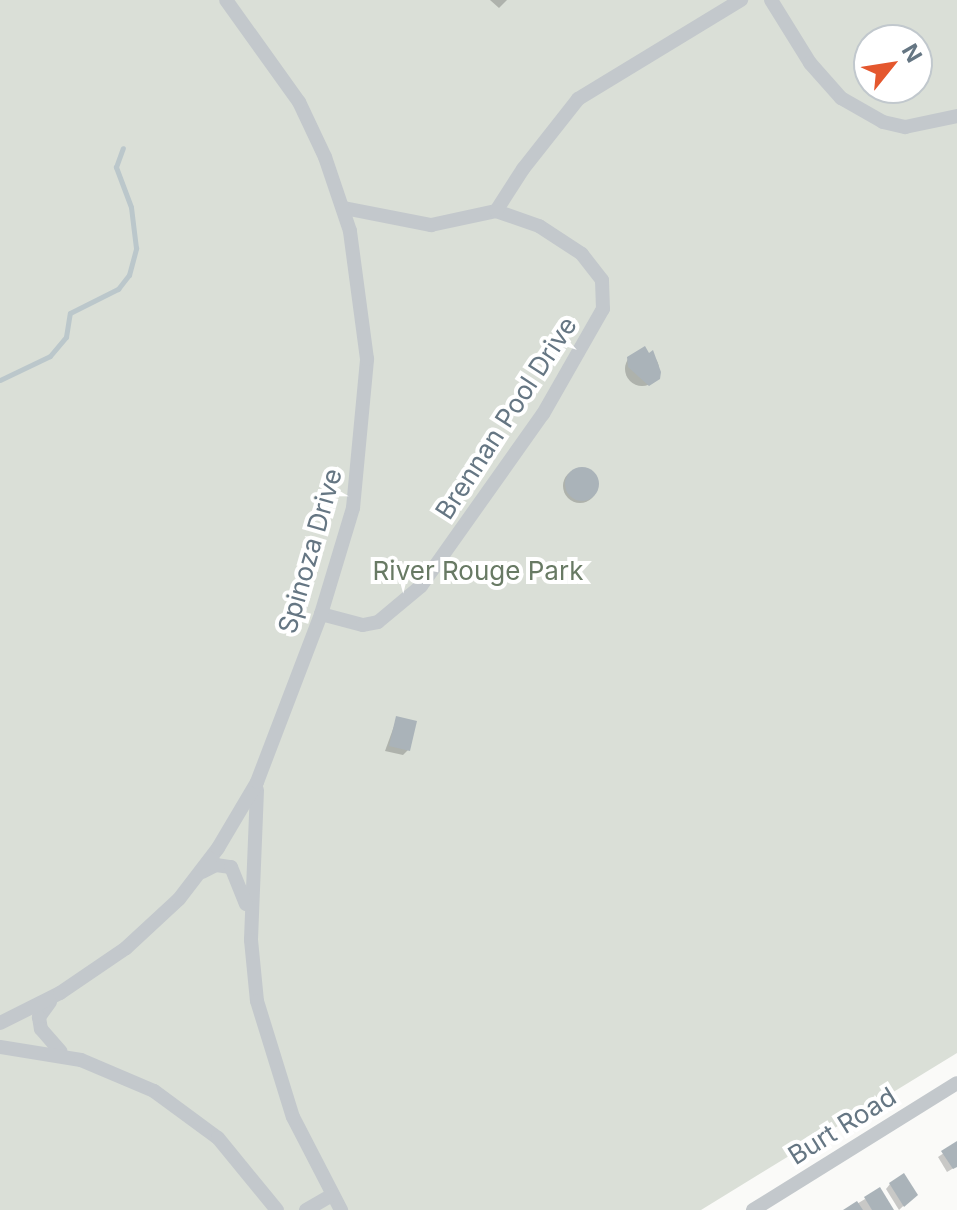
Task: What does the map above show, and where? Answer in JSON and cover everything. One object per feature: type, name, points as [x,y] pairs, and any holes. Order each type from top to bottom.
[{"type":"street","name":"Spinoza Drive","points":[[0,1023],[60,993],[148,930],[200,873],[257,782],[321,614],[353,508],[367,389],[364,309],[344,208],[299,102],[226,0]]},
{"type":"street","points":[[344,208],[431,225],[496,211],[560,116],[578,99],[741,0]]},
{"type":"street","points":[[771,0],[810,63],[841,98],[883,122],[905,127],[957,116]]},
{"type":"street","name":"Brennan Pool Drive","points":[[321,614],[363,625],[378,622],[421,586],[543,414],[603,309],[602,280],[582,254],[539,226],[496,211]]},
{"type":"street","points":[[251,940],[257,782]]},
{"type":"street","points":[[200,873],[224,865],[237,875],[251,940],[257,1001],[272,1060],[293,1117],[341,1210]]},
{"type":"street","points":[[60,993],[39,1017],[48,1042],[70,1058]]},
{"type":"street","points":[[0,1047],[70,1058],[133,1080],[194,1117],[240,1161],[277,1210]]},
{"type":"street","name":"Burt Road","points":[[753,1210],[957,1083]]},
{"type":"street","points":[[306,1210],[332,1195]]},
{"type":"green space","name":"River Rouge Park","points":[[0,0],[957,0],[957,1053],[701,1210],[0,1210]]},
{"type":"building","points":[[645,346],[649,353],[653,350],[661,372],[660,379],[649,386],[628,367],[627,357]]},
{"type":"building","points":[[582,467],[594,472],[599,484],[594,496],[582,501],[570,496],[565,484],[570,472]]},
{"type":"building","points":[[396,716],[417,721],[410,751],[389,746]]},
{"type":"building","points":[[957,1141],[957,1167],[953,1169],[941,1151]]},
{"type":"building","points":[[904,1173],[918,1195],[904,1207],[889,1183]]},
{"type":"building","points":[[880,1187],[894,1210],[872,1210],[864,1197]]},
{"type":"building","points":[[857,1201],[863,1210],[843,1210]]},
{"type":"waterway","points":[[0,380],[50,356],[66,337],[70,313],[118,289],[129,275],[136,248],[131,207],[116,167],[123,148]]}]
